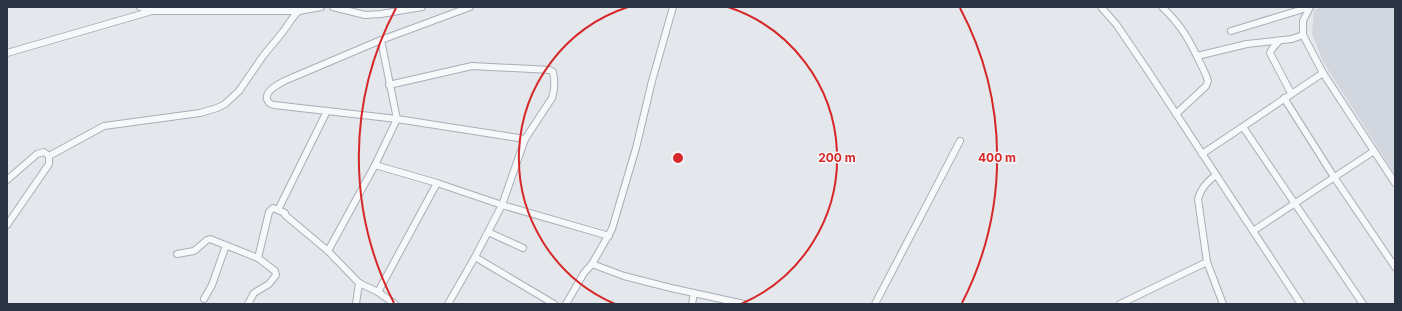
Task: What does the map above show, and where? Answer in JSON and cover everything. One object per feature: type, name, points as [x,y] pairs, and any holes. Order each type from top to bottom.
[{"type":"street","points":[[140,7],[152,11]]},
{"type":"street","points":[[7,53],[152,11],[299,11],[321,7]]},
{"type":"street","points":[[333,7],[365,14],[373,14],[398,12],[422,7]]},
{"type":"street","points":[[470,7],[381,40],[289,79],[269,91],[267,101],[274,105],[397,119],[526,139]]},
{"type":"street","points":[[566,304],[584,273],[592,264],[612,229],[636,148],[652,81],[673,7]]},
{"type":"street","points":[[1101,7],[1116,24],[1301,304]]},
{"type":"street","points":[[1162,7],[1177,21],[1189,39],[1208,81],[1206,86],[1176,114]]},
{"type":"street","points":[[1232,31],[1310,7]]},
{"type":"street","points":[[1310,7],[1303,21],[1303,35],[1323,73],[1395,183]]},
{"type":"street","points":[[49,156],[104,126],[200,113],[225,104],[239,91],[299,11]]},
{"type":"street","points":[[1197,56],[1247,44],[1292,39],[1303,35]]},
{"type":"street","points":[[328,251],[397,119],[389,86],[381,40]]},
{"type":"street","points":[[1278,41],[1270,53],[1291,93]]},
{"type":"street","points":[[389,86],[472,66],[550,70],[553,72],[554,91],[552,98],[526,139],[502,205],[448,304]]},
{"type":"street","points":[[1202,154],[1323,73]]},
{"type":"street","points":[[1284,98],[1334,177],[1395,267]]},
{"type":"street","points":[[278,210],[327,111]]},
{"type":"street","points":[[1243,127],[1363,304]]},
{"type":"street","points":[[875,304],[960,140]]},
{"type":"street","points":[[1253,231],[1374,151]]},
{"type":"street","points":[[7,170],[9,178],[37,154],[44,152],[49,156]]},
{"type":"street","points":[[7,226],[49,164],[49,156]]},
{"type":"street","points":[[374,165],[608,236]]},
{"type":"street","points":[[1216,174],[1205,184],[1200,191],[1198,199],[1207,262],[1223,304]]},
{"type":"street","points":[[378,292],[437,183]]},
{"type":"street","points":[[258,258],[269,212],[273,208],[284,213],[328,251],[358,282],[378,292],[395,304]]},
{"type":"street","points":[[488,232],[523,248]]},
{"type":"street","points":[[177,254],[194,251],[210,239],[258,258],[275,271],[276,275],[269,284],[254,293],[248,304]]},
{"type":"street","points":[[204,299],[212,285],[226,245]]},
{"type":"street","points":[[475,257],[554,304]]},
{"type":"street","points":[[1120,304],[1207,262]]},
{"type":"street","points":[[592,264],[624,276],[744,304]]},
{"type":"street","points":[[356,304],[358,282]]},
{"type":"street","points":[[692,304],[694,293]]},
{"type":"shaded area","points":[[1320,7],[1395,7],[1395,174],[1323,62],[1312,33],[1314,11]]}]
